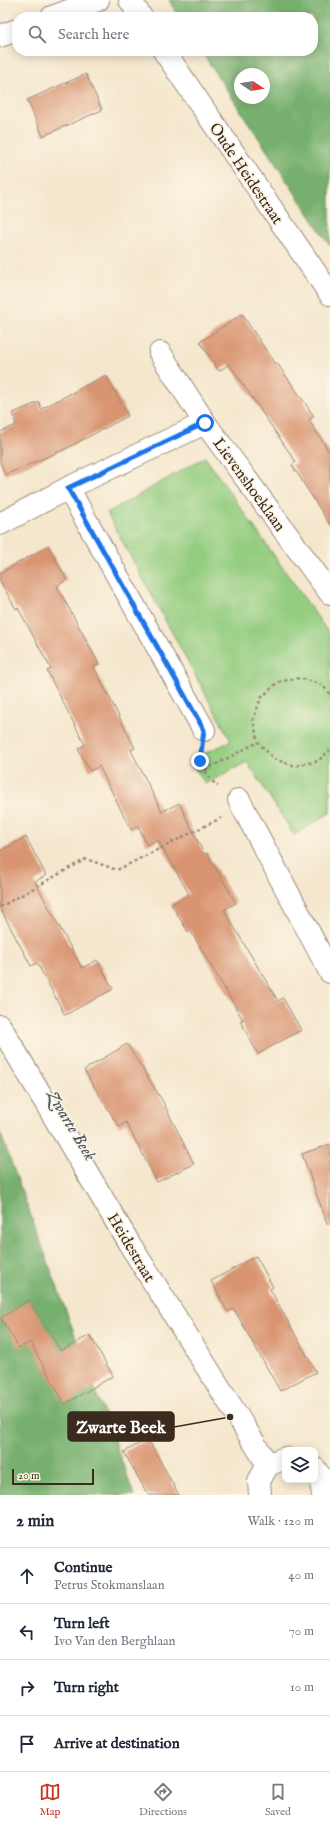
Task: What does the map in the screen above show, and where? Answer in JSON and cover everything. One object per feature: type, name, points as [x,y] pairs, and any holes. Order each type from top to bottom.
[{"type":"street","points":[[66,12],[98,0]]},
{"type":"street","points":[[130,0],[138,12]]},
{"type":"street","points":[[0,36],[12,32]]},
{"type":"street","name":"Oude Heidestraat","points":[[167,56],[330,294]]},
{"type":"street","name":"Lievenshoeklaan","points":[[160,353],[205,423],[330,593]]},
{"type":"street","points":[[0,524],[68,488],[205,423]]},
{"type":"street","points":[[68,488],[204,730]]},
{"type":"street","points":[[239,800],[330,972]]},
{"type":"street","name":"Heidestraat","points":[[0,1026],[129,1244],[277,1461],[259,1481],[260,1495]]},
{"type":"path","points":[[330,694],[322,685],[300,678],[278,682],[261,698],[253,720],[258,742],[274,759],[295,766],[318,761],[330,750]]},
{"type":"path","points":[[0,907],[86,859],[117,870],[218,821],[239,800],[213,783],[200,761],[204,730]]},
{"type":"path","points":[[205,770],[258,742]]},
{"type":"green space","points":[[169,0],[330,0],[330,246],[236,104],[270,104],[270,68],[234,68],[234,101],[204,56],[318,56],[318,12],[175,12]]},
{"type":"green space","points":[[205,457],[330,635],[330,813],[294,835],[247,762],[205,784],[190,760],[231,741],[107,513]]},
{"type":"green space","points":[[0,1132],[134,1495],[0,1495]]},
{"type":"building","points":[[86,74],[102,110],[43,136],[27,100]]},
{"type":"building","points":[[242,314],[275,364],[277,363],[314,416],[309,420],[330,453],[330,525],[292,465],[296,462],[229,364],[219,371],[200,342]]},
{"type":"building","points":[[106,375],[128,416],[65,449],[5,475],[0,462],[0,432],[16,425],[13,413],[39,402],[41,409]]},
{"type":"building","points":[[48,546],[67,580],[57,586],[99,664],[94,667],[135,748],[131,750],[162,812],[179,803],[204,854],[207,853],[236,903],[224,910],[278,1001],[283,998],[301,1030],[258,1054],[240,1021],[243,1020],[190,930],[188,932],[171,904],[189,894],[158,840],[147,845],[138,826],[131,830],[99,766],[90,771],[78,749],[85,745],[47,671],[51,669],[18,608],[16,609],[0,581],[0,573]]},
{"type":"building","points":[[26,837],[46,875],[35,882],[82,968],[97,960],[113,989],[65,1015],[37,963],[31,966],[0,908],[0,851]]},
{"type":"building","points":[[127,1044],[162,1100],[194,1164],[157,1182],[126,1122],[119,1127],[84,1070]]},
{"type":"building","points":[[330,1144],[330,1223],[327,1223],[302,1154]]},
{"type":"building","points":[[256,1256],[273,1287],[270,1289],[316,1372],[280,1391],[234,1309],[228,1312],[211,1281]]},
{"type":"building","points":[[29,1300],[61,1351],[90,1335],[113,1376],[65,1404],[30,1342],[19,1348],[1,1318]]},
{"type":"building","points":[[148,1439],[179,1495],[148,1495],[124,1452]]},
{"type":"place","name":"Zwarte Beek","points":[[230,1417]]},
{"type":"route","points":[[200,761],[204,730],[68,488],[205,423]]}]
